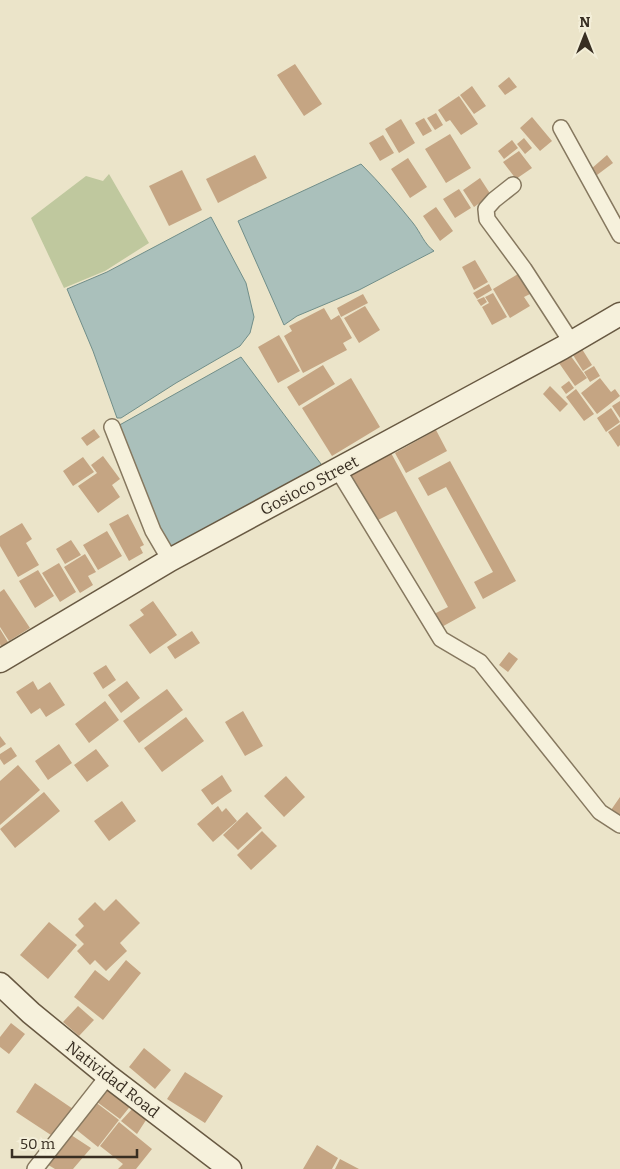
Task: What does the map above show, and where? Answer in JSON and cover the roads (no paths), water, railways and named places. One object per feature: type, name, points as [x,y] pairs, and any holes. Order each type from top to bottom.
[{"type":"street","points":[[561,128],[620,235]]},
{"type":"street","points":[[513,185],[486,209],[487,219],[524,269],[572,343]]},
{"type":"street","name":"Gosioco Street","points":[[0,661],[170,560],[572,343],[620,314]]},
{"type":"street","points":[[112,427],[153,531],[170,560]]},
{"type":"street","points":[[338,470],[441,639],[480,662],[600,812],[620,825]]},
{"type":"street","name":"Natividad Road","points":[[0,984],[31,1013],[108,1076],[230,1169]]},
{"type":"street","points":[[35,1169],[108,1076]]},
{"type":"water","points":[[361,164],[401,208],[434,251],[359,290],[297,316],[284,325],[238,221]]},
{"type":"water","points":[[211,217],[246,283],[254,317],[250,333],[240,346],[121,418],[117,418],[93,351],[67,289],[107,272]]},
{"type":"water","points":[[241,357],[327,472],[170,552],[116,427]]}]
